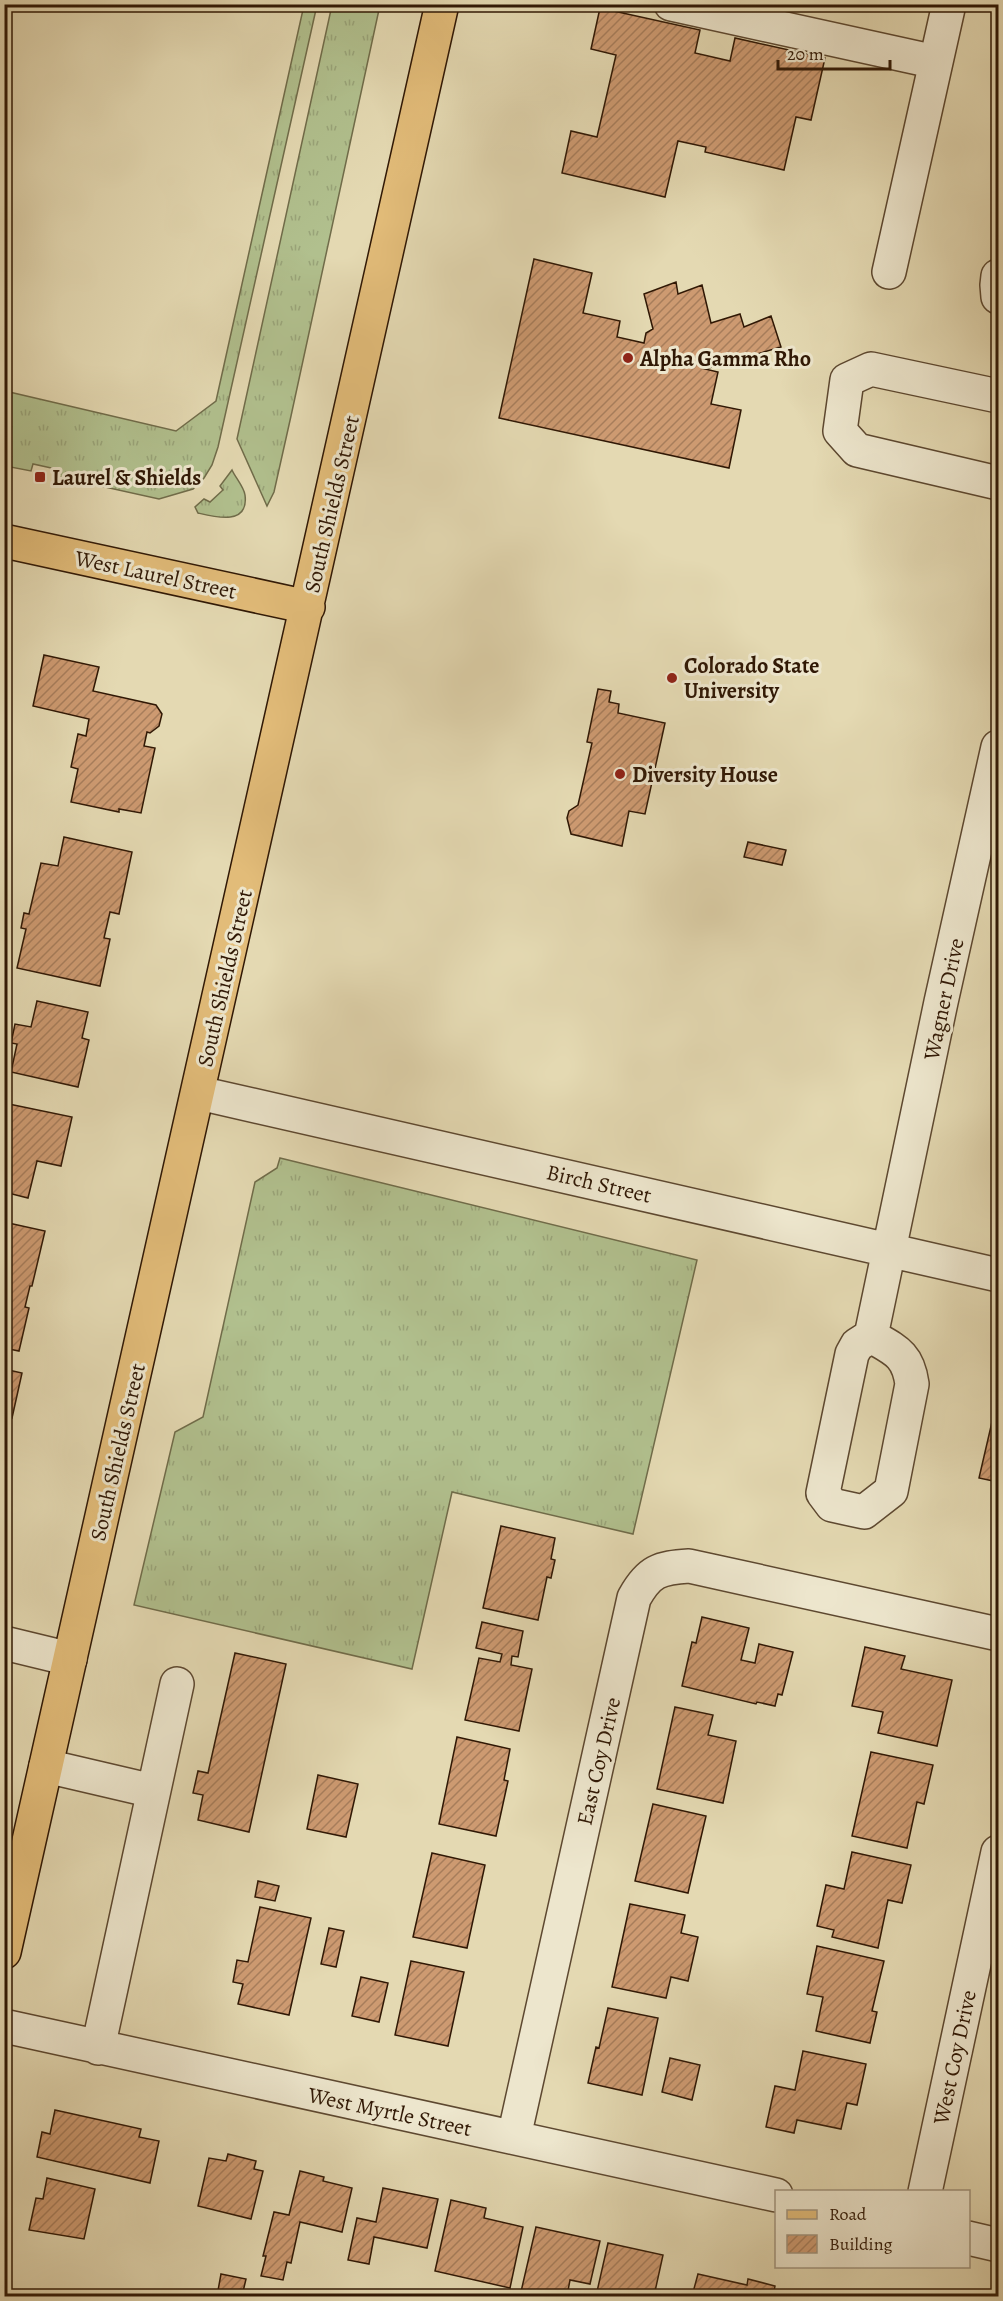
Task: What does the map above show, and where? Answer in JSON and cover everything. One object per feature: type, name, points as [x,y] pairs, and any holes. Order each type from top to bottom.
[{"type":"main road","name":"South Shields Street","points":[[4,1952],[199,1093],[442,4]]},
{"type":"main road","name":"West Laurel Street","points":[[4,541],[308,607]]},
{"type":"street","points":[[671,4],[936,62]]},
{"type":"street","points":[[890,272],[949,6]]},
{"type":"street","points":[[999,276],[997,285],[999,297]]},
{"type":"street","points":[[999,396],[871,369],[847,380],[840,431],[857,450],[999,483]]},
{"type":"street","name":"Wagner Drive","points":[[872,1336],[941,1002],[999,747]]},
{"type":"street","name":"Birch Street","points":[[199,1093],[999,1275]]},
{"type":"street","points":[[872,1336],[899,1352],[910,1367],[912,1384],[891,1491],[864,1512],[831,1505],[823,1492],[852,1354],[857,1345],[872,1336]]},
{"type":"street","name":"East Coy Drive","points":[[514,2137],[634,1598],[642,1583],[651,1574],[663,1568],[689,1566],[999,1634]]},
{"type":"street","points":[[4,1643],[70,1659]]},
{"type":"street","points":[[98,2048],[177,1684]]},
{"type":"street","points":[[46,1766],[153,1791]]},
{"type":"street","name":"West Coy Drive","points":[[925,2190],[999,1852]]},
{"type":"street","name":"West Myrtle Street","points":[[4,2026],[775,2195]]},
{"type":"street","points":[[970,2238],[999,2245]]},
{"type":"green space","points":[[304,5],[317,5],[218,447],[212,465],[204,478],[193,489],[159,499],[55,476],[56,469],[33,464],[31,471],[5,466],[5,391],[176,431],[216,401]]},
{"type":"green space","points":[[332,5],[380,5],[274,492],[267,506],[237,439]]},
{"type":"green space","points":[[232,470],[245,495],[245,505],[242,511],[229,517],[198,513],[195,507],[204,499],[210,502],[223,490],[220,486]]},
{"type":"green space","points":[[280,1158],[697,1260],[633,1534],[452,1492],[412,1669],[134,1605],[175,1432],[203,1417],[255,1182],[277,1168]]},
{"type":"building","points":[[600,8],[700,30],[695,53],[730,61],[735,38],[825,58],[811,120],[796,117],[784,170],[705,152],[706,147],[678,141],[665,197],[562,173],[571,131],[597,137],[616,55],[591,49]]},
{"type":"building","name":"Alpha Gamma Rho","points":[[534,259],[592,273],[583,313],[620,321],[617,337],[644,343],[646,333],[653,329],[644,294],[676,282],[678,294],[702,285],[711,323],[740,314],[744,327],[771,316],[781,347],[705,369],[718,372],[711,404],[741,410],[729,468],[499,418]]},
{"type":"building","points":[[44,655],[99,667],[93,691],[156,705],[162,714],[159,726],[150,733],[147,732],[144,746],[155,748],[141,813],[119,809],[119,812],[71,802],[78,769],[71,767],[78,734],[86,736],[89,719],[33,706]]},
{"type":"building","name":"Diversity House","points":[[598,689],[611,691],[609,702],[619,704],[618,713],[665,723],[645,814],[629,811],[622,846],[571,834],[567,818],[569,811],[578,805],[592,743],[587,742]]},
{"type":"building","points":[[64,837],[132,852],[119,914],[110,912],[104,938],[110,939],[100,986],[17,968],[26,929],[21,928],[24,913],[29,914],[41,863],[58,866]]},
{"type":"building","points":[[748,842],[786,850],[782,865],[744,857]]},
{"type":"building","points":[[37,1001],[88,1012],[82,1038],[89,1040],[78,1087],[11,1072],[17,1044],[11,1043],[15,1024],[31,1027]]},
{"type":"building","points":[[4,1103],[72,1117],[61,1166],[37,1161],[28,1198],[4,1192]]},
{"type":"building","points":[[4,1222],[45,1231],[25,1307],[29,1308],[19,1351],[4,1348]]},
{"type":"building","points":[[4,1369],[22,1373],[12,1418],[6,1416],[4,1424]]},
{"type":"building","points":[[998,1396],[998,1482],[979,1478]]},
{"type":"building","points":[[501,1526],[555,1538],[551,1559],[555,1560],[551,1578],[547,1577],[538,1620],[483,1608]]},
{"type":"building","points":[[702,1617],[749,1628],[741,1660],[755,1663],[759,1644],[793,1652],[782,1695],[778,1694],[775,1706],[757,1702],[756,1704],[682,1686],[692,1642],[696,1643]]},
{"type":"building","points":[[482,1622],[523,1631],[518,1657],[512,1656],[511,1665],[532,1669],[519,1731],[465,1720],[479,1658],[500,1662],[502,1654],[476,1648]]},
{"type":"building","points":[[865,1647],[905,1656],[901,1669],[952,1680],[937,1746],[878,1733],[883,1712],[852,1706]]},
{"type":"building","points":[[235,1653],[286,1664],[249,1832],[198,1820],[203,1795],[193,1793],[198,1771],[208,1773]]},
{"type":"building","points":[[675,1707],[713,1715],[708,1735],[736,1741],[723,1803],[657,1789]]},
{"type":"building","points":[[457,1737],[510,1749],[504,1780],[508,1781],[496,1836],[439,1824]]},
{"type":"building","points":[[871,1752],[933,1765],[924,1804],[917,1802],[907,1848],[852,1836]]},
{"type":"building","points":[[318,1775],[358,1784],[346,1837],[307,1829]]},
{"type":"building","points":[[653,1804],[706,1816],[688,1893],[635,1881]]},
{"type":"building","points":[[852,1852],[911,1865],[902,1903],[888,1900],[878,1948],[832,1937],[834,1930],[817,1926],[826,1885],[844,1889]]},
{"type":"building","points":[[432,1853],[485,1865],[467,1948],[413,1937]]},
{"type":"building","points":[[258,1881],[279,1886],[275,1901],[255,1897]]},
{"type":"building","points":[[630,1904],[685,1915],[681,1933],[698,1937],[688,1981],[671,1977],[666,1998],[612,1987]]},
{"type":"building","points":[[260,1907],[311,1918],[289,2015],[238,2004],[243,1984],[233,1982],[237,1960],[248,1962]]},
{"type":"building","points":[[329,1928],[344,1931],[336,1967],[321,1964]]},
{"type":"building","points":[[817,1946],[884,1961],[872,2011],[877,2012],[870,2043],[816,2031],[823,1997],[807,1994]]},
{"type":"building","points":[[411,1961],[464,1972],[448,2046],[395,2035]]},
{"type":"building","points":[[361,1977],[388,1983],[379,2022],[352,2016]]},
{"type":"building","points":[[608,2008],[658,2018],[642,2095],[588,2083]]},
{"type":"building","points":[[803,2051],[866,2064],[857,2105],[847,2103],[841,2129],[797,2120],[794,2133],[766,2127],[775,2086],[795,2090]]},
{"type":"building","points":[[670,2058],[700,2065],[692,2100],[662,2092]]},
{"type":"building","points":[[55,2110],[141,2129],[139,2137],[159,2141],[150,2183],[37,2157],[42,2132],[50,2134]]},
{"type":"building","points":[[228,2154],[256,2161],[254,2169],[263,2171],[251,2219],[198,2206],[209,2158],[226,2161]]},
{"type":"building","points":[[300,2171],[324,2177],[323,2181],[352,2188],[342,2232],[300,2222],[291,2263],[287,2262],[283,2280],[261,2276],[266,2256],[263,2256],[274,2212],[289,2215]]},
{"type":"building","points":[[47,2178],[95,2189],[84,2239],[29,2230],[36,2198],[43,2199]]},
{"type":"building","points":[[383,2188],[438,2199],[427,2248],[374,2237],[369,2264],[348,2260],[357,2218],[376,2222]]},
{"type":"building","points":[[451,2200],[486,2208],[484,2218],[523,2227],[510,2288],[435,2271]]},
{"type":"building","points":[[536,2227],[600,2241],[590,2284],[570,2280],[567,2296],[520,2296]]},
{"type":"building","points":[[608,2243],[663,2255],[654,2296],[596,2296]]},
{"type":"building","points":[[221,2274],[246,2279],[242,2296],[217,2296]]},
{"type":"building","points":[[698,2274],[747,2285],[748,2279],[775,2286],[773,2296],[692,2296]]},
{"type":"place","name":"Alpha Gamma Rho","points":[[628,358]]},
{"type":"place","name":"Laurel & Shields","points":[[40,477]]},
{"type":"place","name":"Colorado State University","points":[[672,678]]},
{"type":"place","name":"Diversity House","points":[[620,774]]}]
